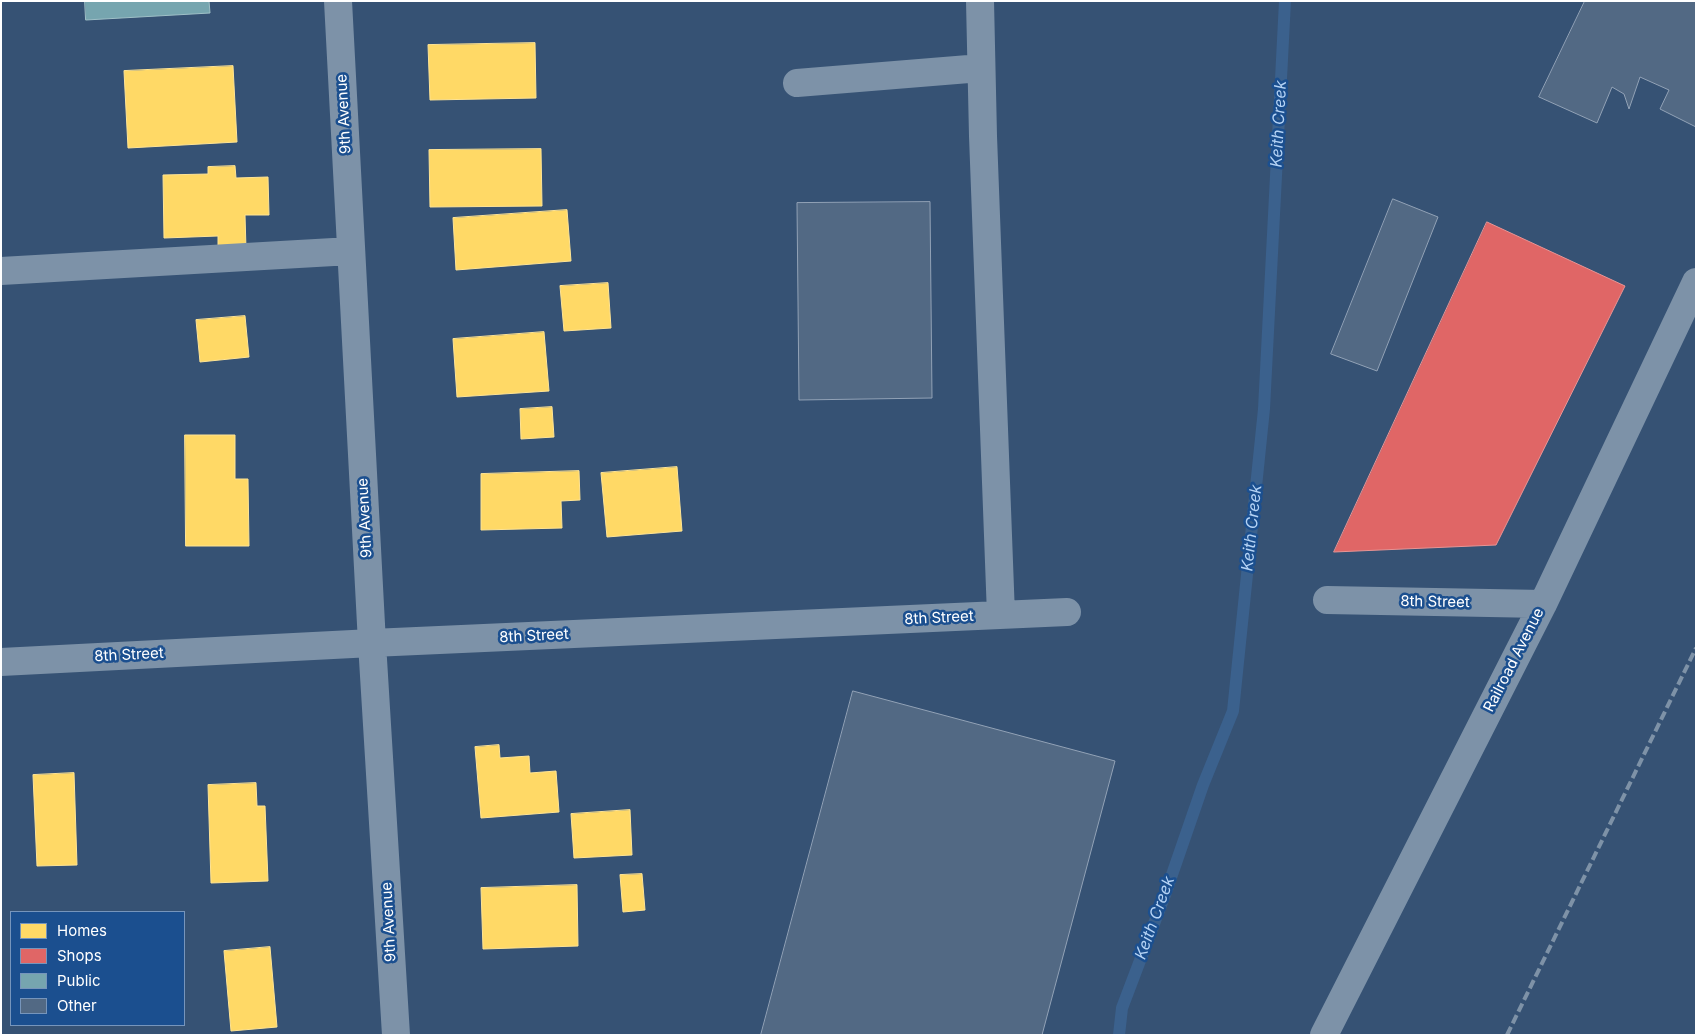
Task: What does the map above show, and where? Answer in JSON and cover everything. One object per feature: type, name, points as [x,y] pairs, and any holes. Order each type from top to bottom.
[{"type":"street","name":"9th Avenue","points":[[338,1],[372,643],[396,1035]]},
{"type":"street","points":[[980,1],[1001,615]]},
{"type":"street","points":[[797,83],[981,68]]},
{"type":"street","points":[[1,271],[351,251]]},
{"type":"street","name":"Railroad Avenue","points":[[1324,1035],[1543,604],[1696,282]]},
{"type":"street","name":"8th Street","points":[[1327,600],[1543,604]]},
{"type":"street","name":"8th Street","points":[[1,662],[372,643],[1067,612]]},
{"type":"building: Homes","points":[[535,43],[536,98],[430,100],[428,45]]},
{"type":"building: Homes","points":[[233,66],[237,142],[128,148],[124,71]]},
{"type":"building: Homes","points":[[541,149],[542,206],[430,207],[429,150]]},
{"type":"building: Homes","points":[[235,166],[236,178],[268,177],[269,215],[245,215],[246,249],[218,250],[218,236],[164,238],[163,175],[208,174],[208,167]]},
{"type":"building: Homes","points":[[567,210],[571,261],[456,270],[453,218]]},
{"type":"building: Homes","points":[[608,283],[611,328],[564,331],[560,286]]},
{"type":"building: Homes","points":[[245,316],[249,357],[200,362],[196,320]]},
{"type":"building: Homes","points":[[544,332],[549,391],[457,397],[453,339]]},
{"type":"building: Homes","points":[[552,407],[554,437],[521,439],[520,409]]},
{"type":"building: Homes","points":[[185,435],[235,435],[235,479],[248,479],[249,546],[186,546]]},
{"type":"building: Homes","points":[[677,467],[682,531],[607,537],[601,473]]},
{"type":"building: Homes","points":[[579,471],[580,500],[561,501],[562,528],[481,530],[481,474]]},
{"type":"building: Homes","points":[[499,745],[500,758],[529,756],[530,773],[556,771],[559,812],[481,818],[475,747]]},
{"type":"building: Homes","points":[[74,773],[77,865],[37,866],[33,775]]},
{"type":"building: Homes","points":[[256,783],[257,806],[265,806],[268,881],[211,883],[208,785]]},
{"type":"building: Homes","points":[[630,810],[632,855],[574,858],[571,814]]},
{"type":"building: Homes","points":[[642,874],[645,910],[623,912],[620,875]]},
{"type":"building: Homes","points":[[577,885],[578,946],[483,949],[481,888]]},
{"type":"building: Homes","points":[[270,947],[277,1027],[231,1031],[224,951]]},
{"type":"building: Shops","points":[[1487,222],[1625,286],[1496,545],[1334,552]]},
{"type":"building: Public","points":[[85,1],[209,1],[210,13],[86,20]]},
{"type":"building: Other","points":[[1585,1],[1696,1],[1696,127],[1660,109],[1669,90],[1640,77],[1629,109],[1624,94],[1612,87],[1597,123],[1539,97]]},
{"type":"building: Other","points":[[1393,199],[1438,217],[1377,371],[1331,354]]},
{"type":"building: Other","points":[[930,202],[932,398],[799,400],[797,203]]},
{"type":"building: Other","points":[[853,691],[1115,761],[1042,1035],[761,1035]]},
{"type":"waterway","name":"Keith Creek","points":[[1119,1035],[1122,1008],[1166,892],[1203,785],[1233,711],[1264,409],[1285,1]]},
{"type":"railway","points":[[1507,1035],[1696,648]]}]
